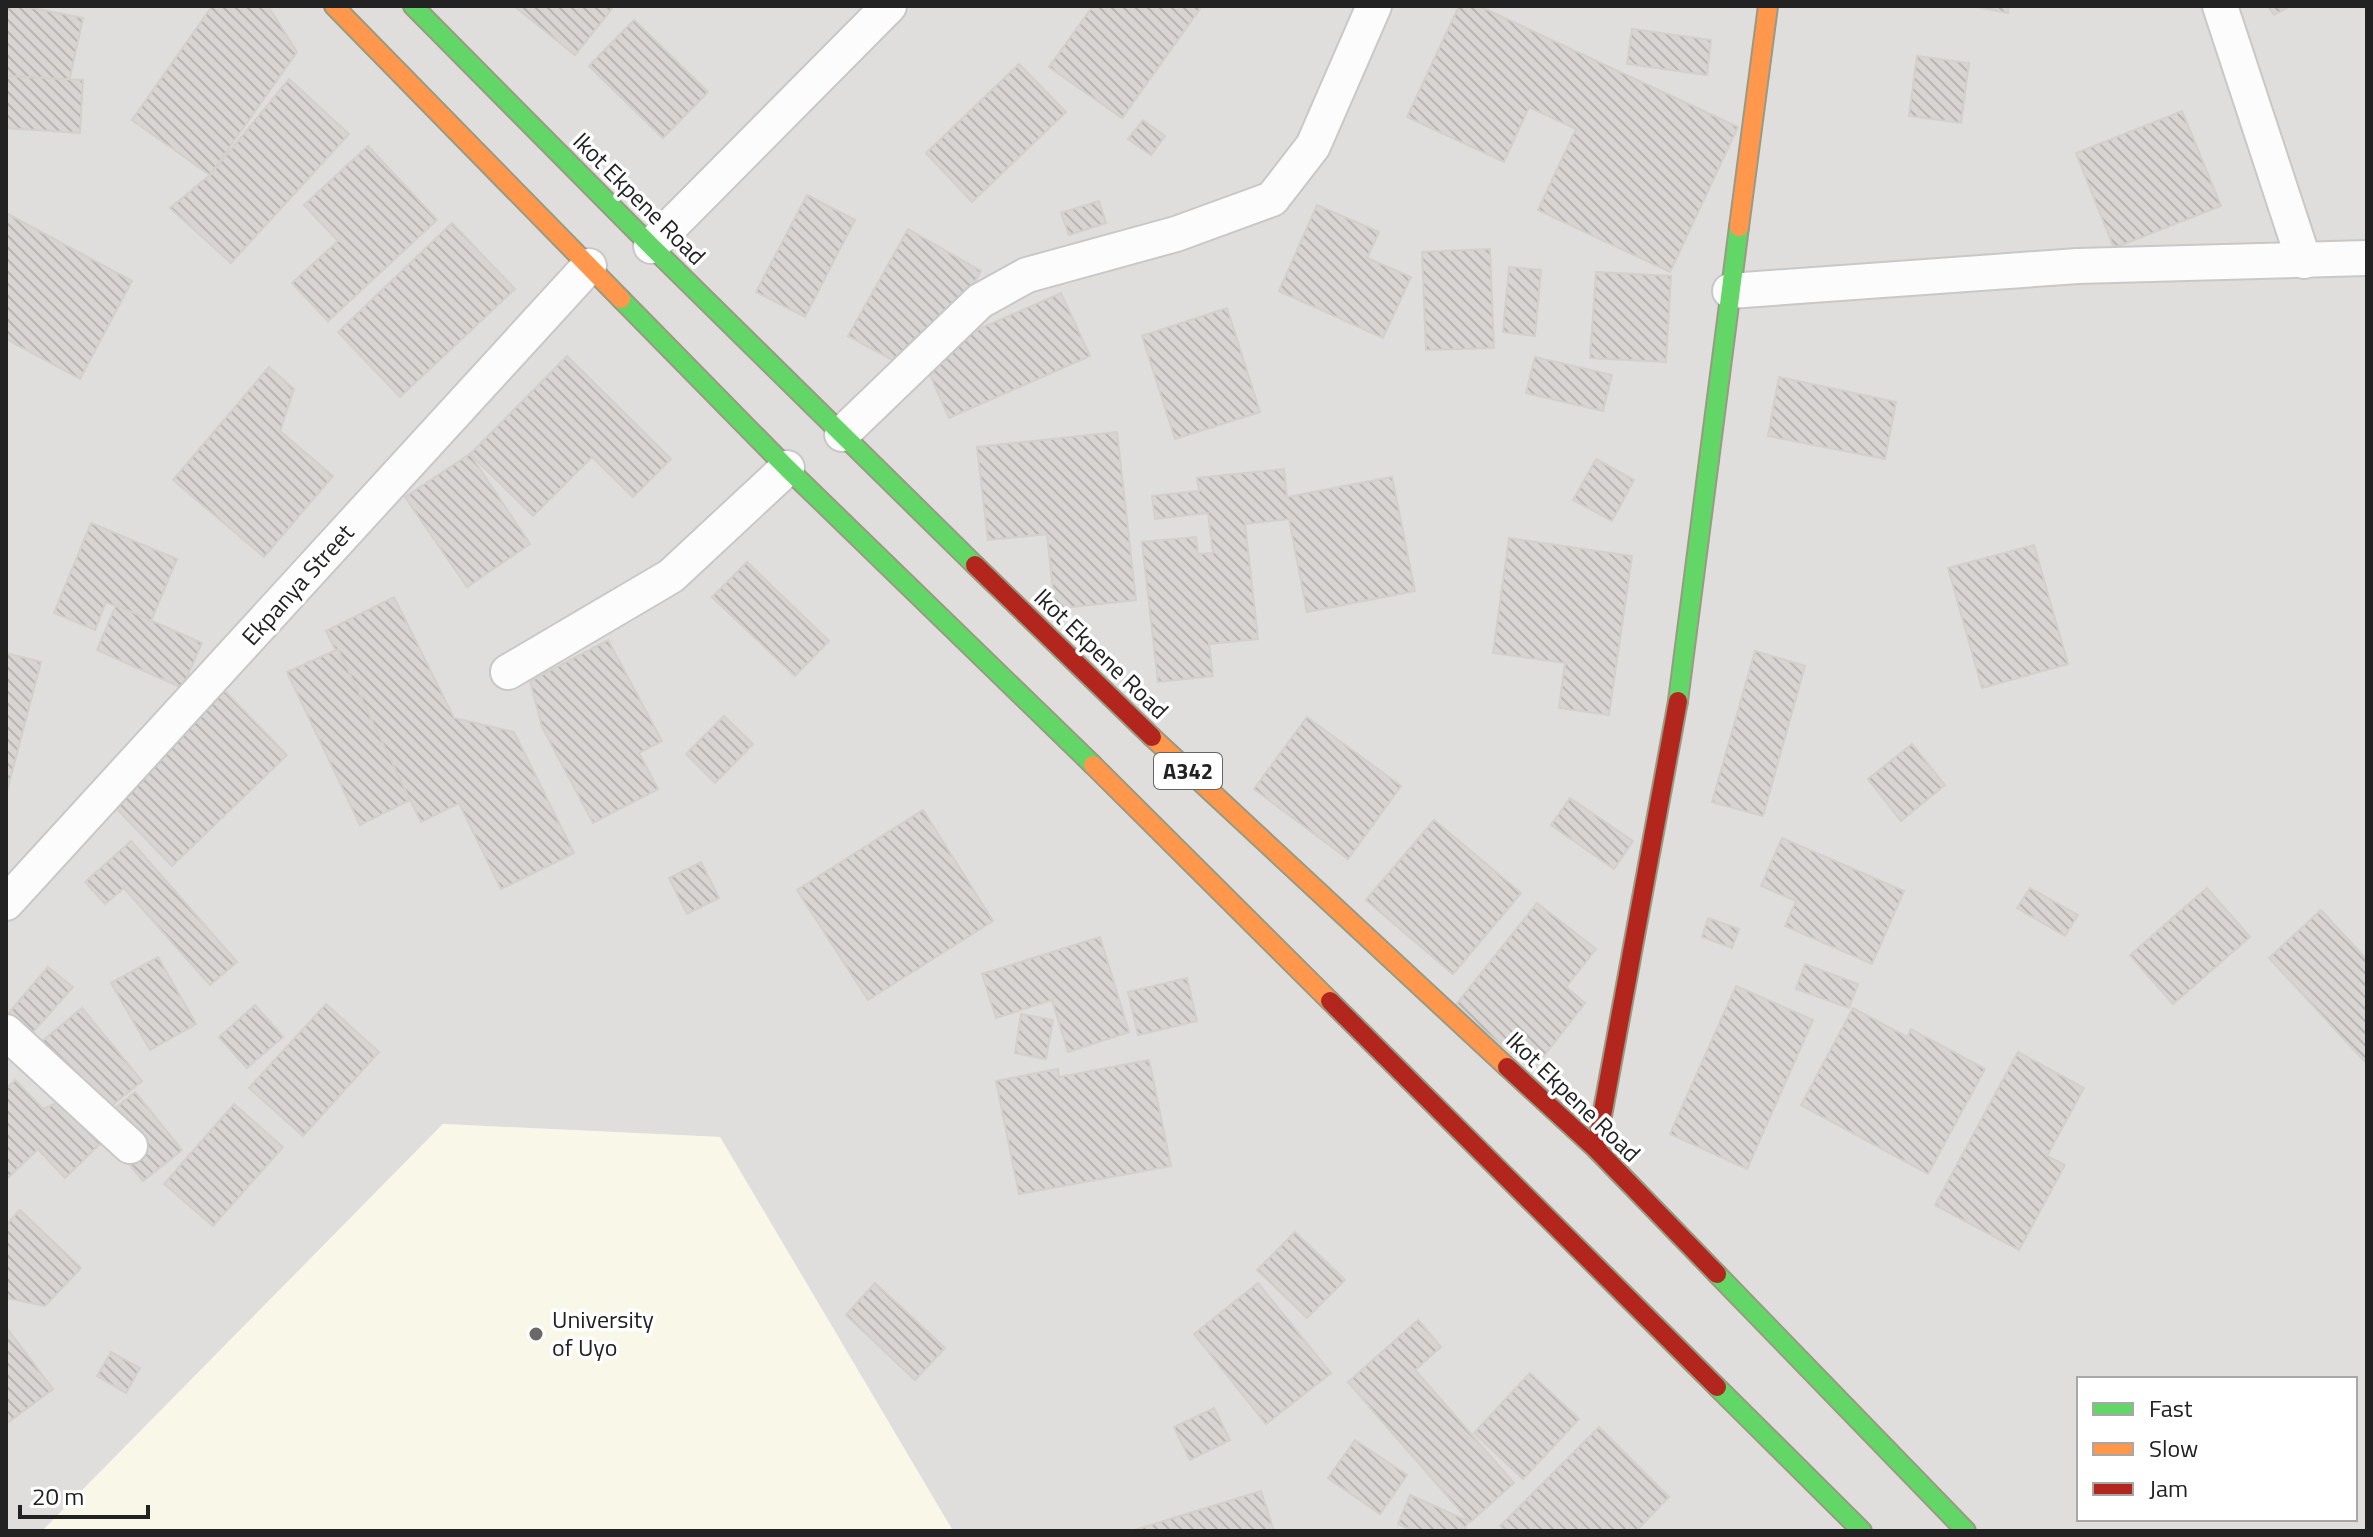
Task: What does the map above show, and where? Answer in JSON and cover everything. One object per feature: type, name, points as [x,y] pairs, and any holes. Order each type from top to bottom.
[{"type":"main road","name":"A342","points":[[334,6],[787,468],[1074,736],[1862,1531]]},
{"type":"main road","name":"Ikot Ekpene Road","points":[[413,6],[842,434],[1106,705],[1596,1149],[1966,1531]]},
{"type":"main road","points":[[1596,1149],[1681,686],[1768,6]]},
{"type":"street","points":[[651,246],[889,6]]},
{"type":"street","points":[[842,434],[980,301],[1027,275],[1176,234],[1272,199],[1313,146],[1374,6]]},
{"type":"street","points":[[2220,6],[2304,261]]},
{"type":"street","points":[[1730,291],[2078,266],[2367,258]]},
{"type":"street","name":"Ekpanya Street","points":[[6,903],[589,266]]},
{"type":"street","points":[[508,672],[671,576],[787,468]]},
{"type":"street","points":[[6,1032],[130,1146]]},
{"type":"shaded area","points":[[6,6],[2367,6],[2367,1531],[953,1531],[720,1137],[443,1124],[42,1531],[6,1531]]},
{"type":"shaded area","name":"University of Uyo","points":[[443,1124],[720,1137],[953,1531],[42,1531]]},
{"type":"building","points":[[6,6],[23,6],[83,18],[67,91],[6,78]]},
{"type":"building","points":[[212,6],[268,6],[297,52],[210,175],[132,120]]},
{"type":"building","points":[[514,6],[614,6],[575,55]]},
{"type":"building","points":[[1093,6],[1202,6],[1122,118],[1049,67]]},
{"type":"building","points":[[1459,6],[1479,6],[1738,127],[1670,272],[1538,210],[1576,129],[1529,107],[1504,162],[1407,117]]},
{"type":"building","points":[[1972,6],[2009,6],[2008,13]]},
{"type":"building","points":[[2268,6],[2290,6],[2274,15]]},
{"type":"building","points":[[634,20],[708,92],[663,138],[589,66]]},
{"type":"building","points":[[1632,29],[1711,40],[1707,75],[1627,64]]},
{"type":"building","points":[[1917,56],[1969,63],[1961,123],[1909,116]]},
{"type":"building","points":[[1019,64],[1066,112],[972,202],[926,153]]},
{"type":"building","points":[[6,76],[83,80],[80,133],[6,128]]},
{"type":"building","points":[[289,79],[349,134],[231,263],[170,208],[210,175]]},
{"type":"building","points":[[2182,111],[2221,206],[2114,248],[2076,153]]},
{"type":"building","points":[[1143,120],[1165,136],[1151,155],[1128,139]]},
{"type":"building","points":[[368,146],[437,220],[328,321],[292,283],[338,241],[304,205]]},
{"type":"building","points":[[807,195],[855,220],[805,317],[756,292]]},
{"type":"building","points":[[1099,201],[1106,223],[1069,235],[1061,213]]},
{"type":"building","points":[[1317,205],[1379,232],[1367,258],[1411,277],[1383,338],[1279,291]]},
{"type":"building","points":[[6,213],[132,281],[80,379],[6,339]]},
{"type":"building","points":[[452,223],[515,289],[400,397],[338,332]]},
{"type":"building","points":[[908,229],[981,271],[938,347],[1061,293],[1090,356],[949,418],[927,368],[922,376],[848,336]]},
{"type":"building","points":[[1490,249],[1494,348],[1426,350],[1422,252]]},
{"type":"building","points":[[1509,267],[1541,270],[1535,336],[1503,332]]},
{"type":"building","points":[[1596,272],[1671,276],[1666,362],[1590,358]]},
{"type":"building","points":[[1227,308],[1260,412],[1175,439],[1142,336]]},
{"type":"building","points":[[567,356],[671,459],[633,497],[592,457],[533,516],[470,454]]},
{"type":"building","points":[[1535,357],[1612,375],[1603,411],[1526,393]]},
{"type":"building","points":[[269,367],[294,389],[280,431],[333,476],[264,557],[173,480]]},
{"type":"building","points":[[1779,377],[1896,402],[1885,459],[1768,436]]},
{"type":"building","points":[[1117,432],[1136,600],[1055,609],[1047,534],[988,540],[977,447]]},
{"type":"building","points":[[470,454],[530,544],[467,587],[405,497]]},
{"type":"building","points":[[1596,459],[1634,480],[1612,521],[1573,500]]},
{"type":"building","points":[[1284,469],[1287,497],[1392,477],[1415,591],[1307,612],[1289,519],[1245,524],[1258,639],[1209,644],[1213,676],[1158,682],[1142,542],[1196,537],[1198,554],[1213,553],[1208,513],[1155,519],[1152,496],[1199,491],[1197,478]]},
{"type":"building","points":[[91,523],[177,559],[151,621],[106,602],[95,630],[54,613]]},
{"type":"building","points":[[1509,538],[1632,556],[1609,715],[1559,708],[1565,663],[1493,653]]},
{"type":"building","points":[[2034,545],[2068,664],[1982,688],[1948,568]]},
{"type":"building","points":[[747,562],[829,641],[795,676],[712,597]]},
{"type":"building","points":[[394,597],[454,718],[514,732],[574,853],[501,889],[459,803],[421,822],[326,631]]},
{"type":"building","points":[[116,605],[202,643],[182,688],[97,650]]},
{"type":"building","points":[[608,640],[662,741],[639,753],[658,789],[593,823],[542,727],[530,681]]},
{"type":"building","points":[[338,649],[410,800],[360,825],[287,672]]},
{"type":"building","points":[[1755,651],[1805,666],[1763,816],[1712,802]]},
{"type":"building","points":[[6,653],[41,662],[6,795]]},
{"type":"building","points":[[224,690],[287,755],[172,866],[109,801]]},
{"type":"building","points":[[724,716],[753,744],[715,783],[686,754]]},
{"type":"building","points":[[1307,717],[1401,786],[1348,859],[1254,789]]},
{"type":"building","points":[[1912,744],[1945,785],[1901,821],[1868,779]]},
{"type":"building","points":[[1570,798],[1633,841],[1614,869],[1551,825]]},
{"type":"building","points":[[923,810],[993,921],[868,1000],[797,890]]},
{"type":"building","points":[[1434,820],[1521,893],[1453,974],[1366,900]]},
{"type":"building","points":[[1782,838],[1904,891],[1872,964],[1785,926],[1796,901],[1761,886]]},
{"type":"building","points":[[131,841],[237,962],[210,985],[124,888],[105,904],[85,882]]},
{"type":"building","points":[[701,862],[719,898],[687,914],[669,878]]},
{"type":"building","points":[[2030,888],[2078,915],[2065,936],[2017,908]]},
{"type":"building","points":[[2207,888],[2250,937],[2173,1004],[2130,955]]},
{"type":"building","points":[[1537,903],[1596,949],[1566,987],[1585,1003],[1533,1070],[1454,1007]]},
{"type":"building","points":[[2321,910],[2367,960],[2367,1064],[2269,958]]},
{"type":"building","points":[[1708,918],[1739,929],[1732,948],[1702,937]]},
{"type":"building","points":[[1100,937],[1129,1032],[1068,1052],[1052,1000],[996,1018],[982,974]]},
{"type":"building","points":[[158,957],[196,1024],[150,1050],[111,983]]},
{"type":"building","points":[[1805,964],[1858,984],[1849,1008],[1796,989]]},
{"type":"building","points":[[48,967],[73,987],[25,1041],[6,1016]]},
{"type":"building","points":[[1187,978],[1197,1021],[1138,1035],[1128,992]]},
{"type":"building","points":[[1736,986],[1813,1020],[1747,1169],[1670,1134]]},
{"type":"building","points":[[326,1004],[379,1052],[303,1136],[249,1088]]},
{"type":"building","points":[[255,1005],[283,1037],[247,1068],[219,1037]]},
{"type":"building","points":[[82,1008],[142,1081],[95,1119],[35,1047]]},
{"type":"building","points":[[1853,1008],[1907,1037],[1911,1029],[1985,1069],[1928,1174],[1801,1105]]},
{"type":"building","points":[[1021,1014],[1053,1020],[1046,1059],[1015,1053]]},
{"type":"building","points":[[2018,1052],[2084,1088],[2047,1156],[2065,1165],[2019,1250],[1935,1205]]},
{"type":"building","points":[[1149,1060],[1171,1166],[1019,1194],[996,1081],[1058,1069],[1059,1077]]},
{"type":"building","points":[[15,1080],[43,1109],[70,1097],[108,1136],[65,1178],[38,1149],[6,1180],[6,1089]]},
{"type":"building","points":[[135,1092],[182,1150],[143,1181],[96,1124]]},
{"type":"building","points":[[234,1104],[283,1147],[213,1226],[164,1184]]},
{"type":"building","points":[[20,1210],[81,1268],[45,1306],[6,1298],[6,1225]]},
{"type":"building","points":[[1295,1232],[1345,1280],[1307,1318],[1257,1270]]},
{"type":"building","points":[[875,1283],[945,1348],[915,1380],[846,1315]]},
{"type":"building","points":[[1258,1283],[1331,1373],[1266,1424],[1194,1334]]},
{"type":"building","points":[[1418,1320],[1441,1347],[1415,1370],[1514,1483],[1470,1522],[1348,1382]]},
{"type":"building","points":[[6,1327],[53,1389],[6,1424]]},
{"type":"building","points":[[111,1352],[140,1368],[126,1393],[97,1376]]},
{"type":"building","points":[[1530,1373],[1579,1419],[1523,1479],[1474,1433]]},
{"type":"building","points":[[1214,1408],[1230,1440],[1190,1460],[1174,1427]]},
{"type":"building","points":[[1599,1427],[1669,1497],[1636,1531],[1506,1531],[1500,1526]]},
{"type":"building","points":[[1355,1440],[1407,1475],[1380,1514],[1328,1478]]},
{"type":"building","points":[[1261,1491],[1274,1531],[1131,1531]]},
{"type":"building","points":[[1410,1495],[1468,1521],[1464,1531],[1414,1531],[1398,1524]]},
{"type":"traffic: fast","points":[[413,6],[975,565]]},
{"type":"traffic: fast","points":[[1678,701],[1739,227]]},
{"type":"traffic: fast","points":[[621,299],[787,468],[1093,765]]},
{"type":"traffic: fast","points":[[1717,1274],[1966,1531]]},
{"type":"traffic: fast","points":[[1717,1387],[1862,1531]]},
{"type":"traffic: slow","points":[[334,6],[621,299]]},
{"type":"traffic: slow","points":[[1739,227],[1768,6]]},
{"type":"traffic: slow","points":[[1152,737],[1507,1067]]},
{"type":"traffic: slow","points":[[1093,765],[1330,1001]]},
{"type":"traffic: jam","points":[[975,565],[1152,737]]},
{"type":"traffic: jam","points":[[1596,1149],[1678,701]]},
{"type":"traffic: jam","points":[[1330,1001],[1717,1387]]},
{"type":"traffic: jam","points":[[1507,1067],[1596,1149],[1717,1274]]},
{"type":"place","name":"University of Uyo","points":[[536,1334]]}]
